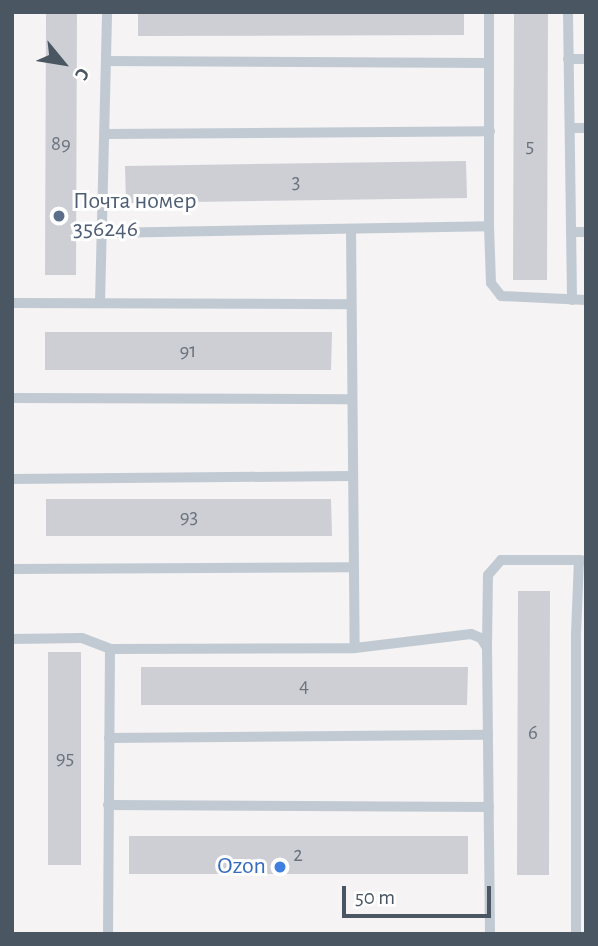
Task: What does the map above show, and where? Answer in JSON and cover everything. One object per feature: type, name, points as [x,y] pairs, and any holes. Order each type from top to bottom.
[{"type":"lane","points":[[100,303],[107,12]]},
{"type":"lane","points":[[489,12],[491,283],[501,296],[586,300]]},
{"type":"lane","points":[[568,12],[572,299]]},
{"type":"lane","points":[[568,59],[586,59]]},
{"type":"lane","points":[[106,61],[489,64]]},
{"type":"lane","points":[[570,128],[586,128]]},
{"type":"lane","points":[[105,134],[489,131]]},
{"type":"lane","points":[[103,233],[489,226]]},
{"type":"lane","points":[[351,229],[350,399],[355,648]]},
{"type":"lane","points":[[571,232],[586,232]]},
{"type":"lane","points":[[12,303],[351,304]]},
{"type":"lane","points":[[12,398],[350,399]]},
{"type":"lane","points":[[12,479],[351,477]]},
{"type":"lane","points":[[490,934],[488,575],[501,560],[582,561],[581,805],[576,934]]},
{"type":"lane","points":[[12,569],[353,566]]},
{"type":"lane","points":[[12,639],[82,638],[110,649],[355,648],[471,634],[481,638],[487,648]]},
{"type":"lane","points":[[108,934],[110,649]]},
{"type":"lane","points":[[109,738],[488,735]]},
{"type":"lane","points":[[108,805],[489,807]]},
{"type":"building","points":[[46,12],[77,12],[76,275],[45,275]]},
{"type":"building","points":[[138,12],[464,12],[464,35],[138,36]]},
{"type":"building","points":[[514,12],[548,12],[547,280],[513,280]]},
{"type":"building","points":[[466,161],[467,198],[126,203],[125,166]]},
{"type":"building","points":[[45,332],[332,332],[331,370],[45,370]]},
{"type":"building","points":[[46,499],[331,499],[332,536],[46,536]]},
{"type":"building","points":[[518,591],[550,591],[549,875],[517,875]]},
{"type":"building","points":[[48,652],[81,652],[81,865],[48,865]]},
{"type":"building","points":[[141,667],[468,667],[467,705],[141,705]]},
{"type":"building","points":[[129,836],[468,836],[468,874],[129,874]]},
{"type":"place","name":"Почта номер 356246","points":[[59,216]]},
{"type":"place","name":"Ozon","points":[[280,867]]}]
